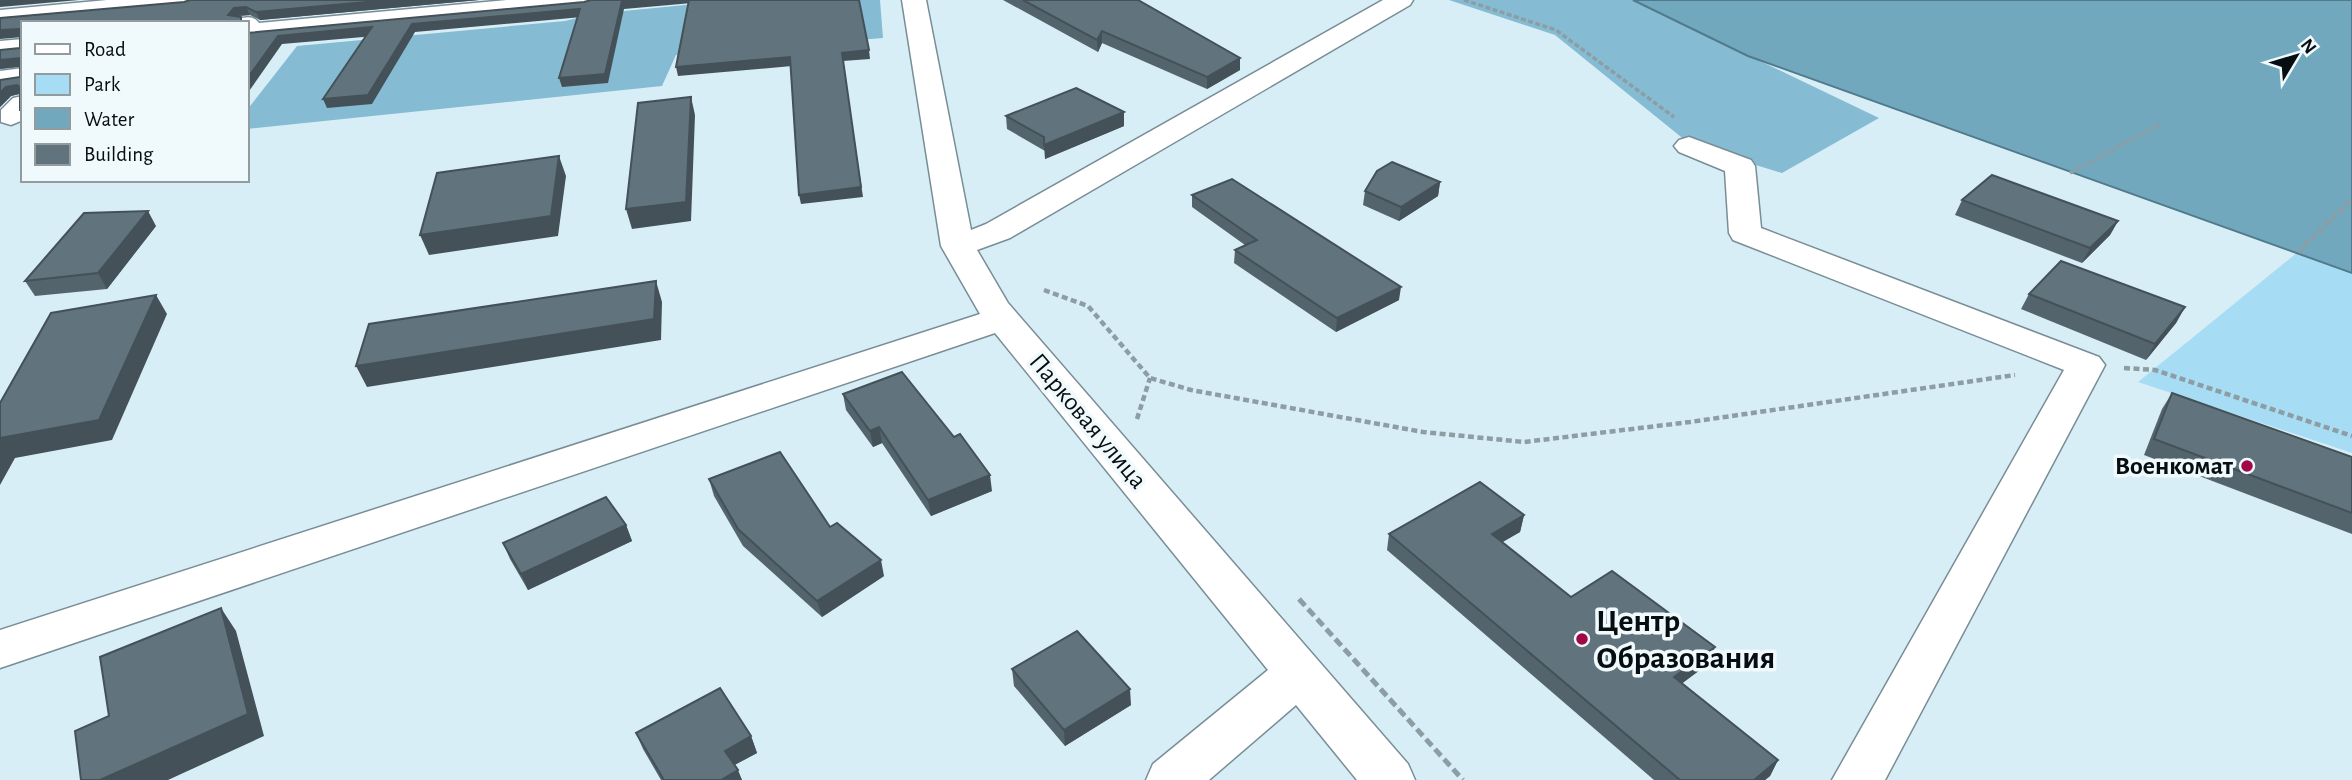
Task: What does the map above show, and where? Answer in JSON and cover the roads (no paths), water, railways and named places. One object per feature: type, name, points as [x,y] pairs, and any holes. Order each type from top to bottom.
[{"type":"street","points":[[0,17],[188,0]]},
{"type":"street","points":[[248,29],[262,0]]},
{"type":"street","points":[[248,29],[586,0]]},
{"type":"street","name":"Парковая улица","points":[[914,0],[958,246],[993,307],[1389,780]]},
{"type":"street","points":[[958,246],[998,230],[1401,0]]},
{"type":"street","points":[[0,49],[21,47]]},
{"type":"street","points":[[0,79],[21,76]]},
{"type":"street","points":[[1682,132],[1740,166],[1745,233],[2086,365],[1858,780]]},
{"type":"street","points":[[0,649],[1002,319]]},
{"type":"street","points":[[1172,780],[1299,673]]},
{"type":"water","points":[[1633,0],[2352,0],[2352,273],[1748,56]]},
{"type":"place","name":"Военкомат","points":[[2247,466]]},
{"type":"place","name":"Центр Образования","points":[[1582,639]]}]
